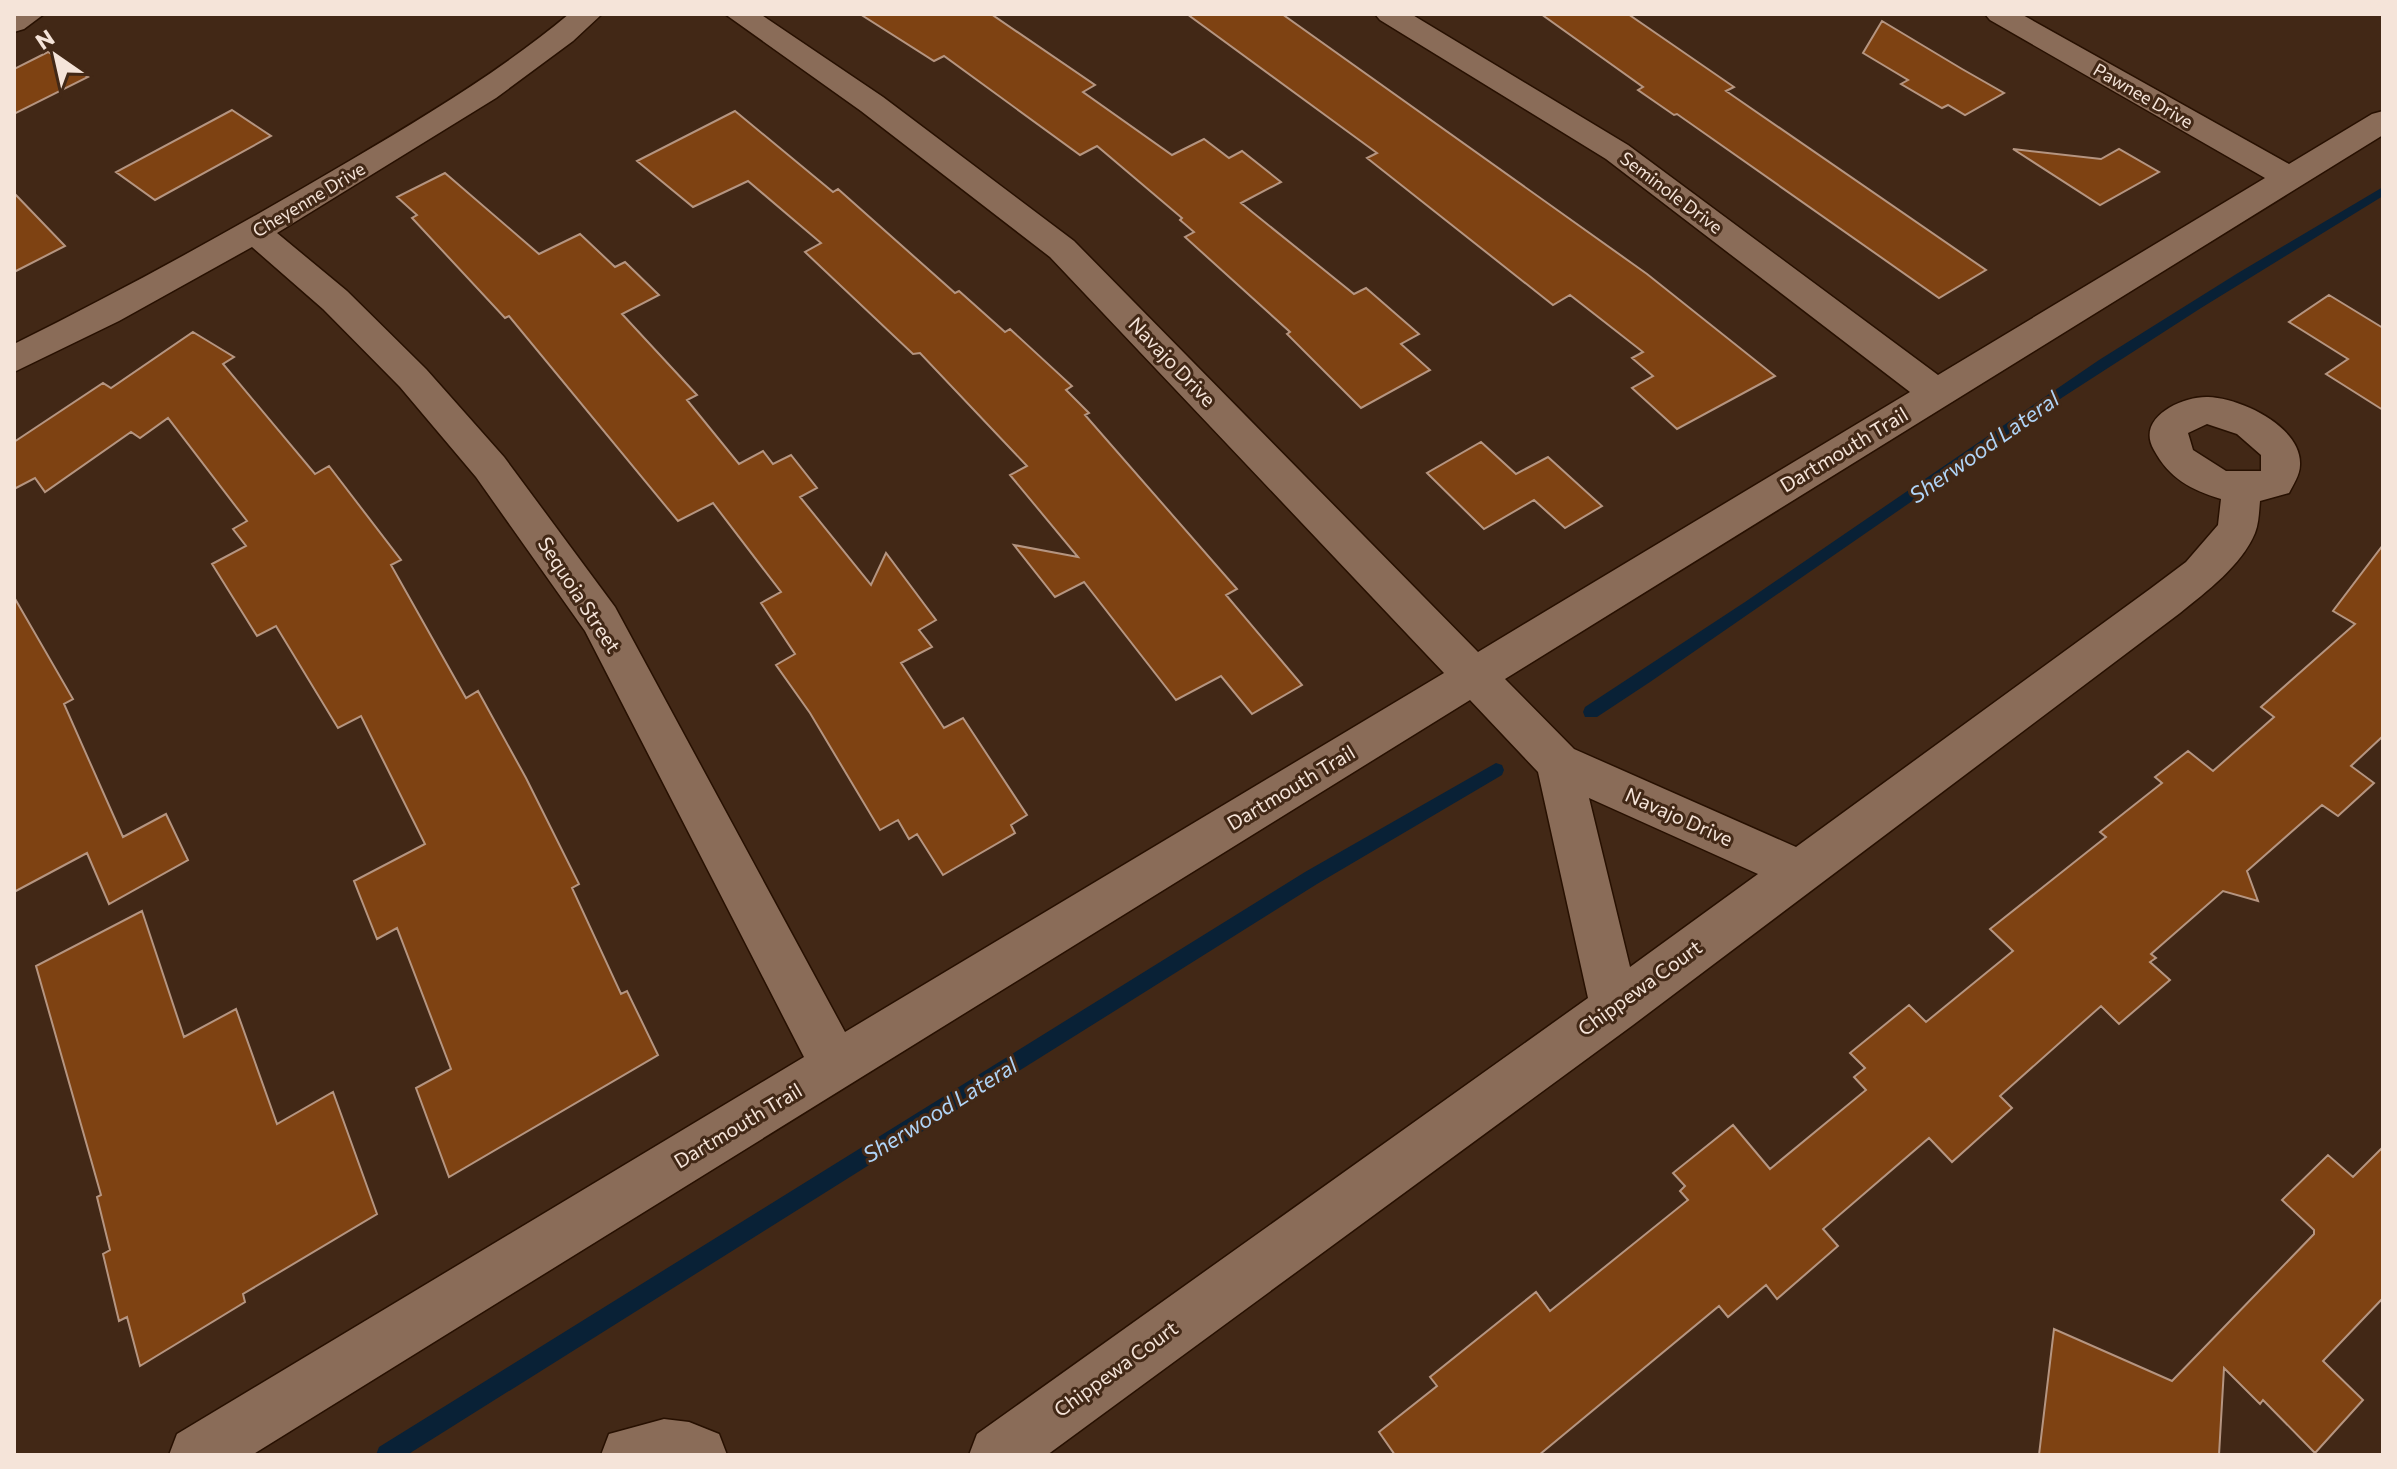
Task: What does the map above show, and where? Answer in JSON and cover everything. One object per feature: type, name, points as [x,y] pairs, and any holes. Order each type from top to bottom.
[{"type":"street","points":[[14,23],[29,14]]},
{"type":"street","name":"Cheyenne Drive","points":[[14,359],[109,313],[256,233],[496,85],[547,49],[587,14]]},
{"type":"street","name":"Navajo Drive","points":[[740,14],[884,113],[1062,249],[1558,763],[1801,871]]},
{"type":"street","name":"Seminole Drive","points":[[1390,14],[1617,152],[1937,393]]},
{"type":"street","name":"Pawnee Drive","points":[[2000,14],[2287,177]]},
{"type":"street","name":"Dartmouth Trail","points":[[198,1455],[2383,121]]},
{"type":"street","name":"Sequoia Street","points":[[256,233],[335,300],[413,378],[490,467],[600,619],[836,1066]]},
{"type":"street","name":"Chippewa Court","points":[[998,1455],[1615,1008],[2200,573],[2237,530],[2242,490]]},
{"type":"street","points":[[1558,763],[1615,1008]]},
{"type":"street","points":[[630,1455],[659,1447],[684,1448],[698,1455]]},
{"type":"building","points":[[860,14],[991,14],[1095,85],[1083,92],[1172,155],[1204,139],[1229,158],[1242,151],[1281,182],[1241,203],[1354,294],[1366,288],[1419,334],[1401,344],[1430,370],[1361,408],[1287,334],[1290,332],[1185,237],[1194,232],[1180,220],[1182,218],[1097,146],[1080,155],[944,56],[934,61]]},
{"type":"building","points":[[1187,14],[1282,14],[1647,274],[1775,376],[1677,429],[1632,388],[1653,376],[1632,358],[1643,352],[1570,295],[1553,305],[1367,158],[1377,153]]},
{"type":"building","points":[[1541,14],[1628,14],[1734,87],[1726,91],[1986,270],[1939,298],[1677,114],[1674,115],[1638,90],[1643,87]]},
{"type":"building","points":[[1882,21],[2004,93],[1965,115],[1948,105],[1942,108],[1901,84],[1908,80],[1863,53]]},
{"type":"building","points":[[48,52],[88,77],[14,114],[14,69]]},
{"type":"building","points":[[232,110],[271,136],[155,200],[116,172]]},
{"type":"building","points":[[735,111],[833,192],[838,189],[955,293],[959,291],[1005,332],[1010,329],[1072,386],[1066,390],[1089,413],[1085,415],[1237,589],[1226,595],[1302,685],[1252,714],[1221,676],[1176,700],[1084,582],[1055,597],[1014,545],[1078,557],[1010,475],[1027,466],[920,353],[913,354],[805,252],[821,243],[748,181],[693,207],[637,161]]},
{"type":"building","points":[[2013,149],[2101,159],[2119,149],[2159,172],[2100,205]]},
{"type":"building","points":[[445,173],[539,254],[580,234],[615,267],[625,262],[659,295],[622,314],[697,395],[687,400],[739,464],[763,451],[773,464],[791,455],[817,488],[800,497],[871,585],[886,553],[936,620],[919,630],[932,647],[901,663],[944,728],[963,718],[1027,815],[1011,825],[1015,833],[943,875],[917,834],[909,839],[898,820],[880,830],[810,713],[776,665],[795,654],[761,603],[781,592],[713,503],[678,521],[509,316],[505,318],[412,218],[417,215],[397,197]]},
{"type":"building","points":[[14,193],[65,246],[14,272]]},
{"type":"building","points":[[2329,295],[2383,328],[2383,410],[2326,374],[2348,359],[2289,322]]},
{"type":"building","points":[[193,332],[234,357],[223,364],[315,474],[329,466],[401,560],[391,565],[466,698],[478,691],[526,778],[579,884],[572,888],[621,994],[627,991],[658,1055],[449,1177],[416,1088],[451,1069],[397,928],[377,939],[354,881],[425,844],[361,716],[338,728],[276,626],[257,636],[212,564],[246,546],[233,529],[247,521],[168,418],[140,438],[131,432],[45,492],[35,478],[14,489],[14,442],[103,383],[111,388]]},
{"type":"building","points":[[1481,442],[1516,474],[1548,457],[1602,506],[1565,528],[1534,500],[1484,529],[1427,473]]},
{"type":"building","points":[[2383,545],[2383,736],[2351,766],[2374,783],[2338,816],[2322,805],[2247,871],[2258,901],[2223,891],[2151,954],[2156,958],[2150,962],[2170,980],[2119,1024],[2101,1006],[2000,1096],[2012,1108],[1952,1162],[1929,1138],[1823,1229],[1838,1246],[1777,1299],[1766,1285],[1728,1317],[1719,1306],[1539,1455],[1395,1455],[1379,1432],[1437,1386],[1430,1377],[1536,1292],[1550,1311],[1688,1200],[1680,1191],[1685,1186],[1673,1173],[1733,1125],[1770,1169],[1866,1090],[1854,1077],[1865,1068],[1850,1053],[1909,1005],[1926,1022],[2013,951],[1990,929],[2106,837],[2100,832],[2162,783],[2155,777],[2188,751],[2213,771],[2274,717],[2261,707],[2355,624],[2333,611]]},
{"type":"building","points":[[14,597],[73,699],[64,704],[123,837],[166,814],[188,860],[109,904],[87,853],[14,892]]},
{"type":"building","points":[[142,911],[184,1037],[236,1009],[277,1124],[333,1092],[377,1214],[243,1294],[245,1302],[140,1366],[127,1317],[119,1321],[103,1254],[110,1250],[97,1197],[101,1195],[36,966]]},
{"type":"building","points":[[2383,1147],[2383,1298],[2323,1361],[2363,1400],[2315,1453],[2263,1400],[2260,1404],[2224,1368],[2219,1455],[2039,1455],[2054,1329],[2172,1381],[2314,1234],[2314,1230],[2282,1200],[2328,1155],[2353,1177]]},
{"type":"waterway","name":"Sherwood Lateral","points":[[1591,712],[1751,606],[2058,394],[2383,191]]},
{"type":"waterway","name":"Sherwood Lateral","points":[[387,1455],[1311,878],[1496,770]]}]
